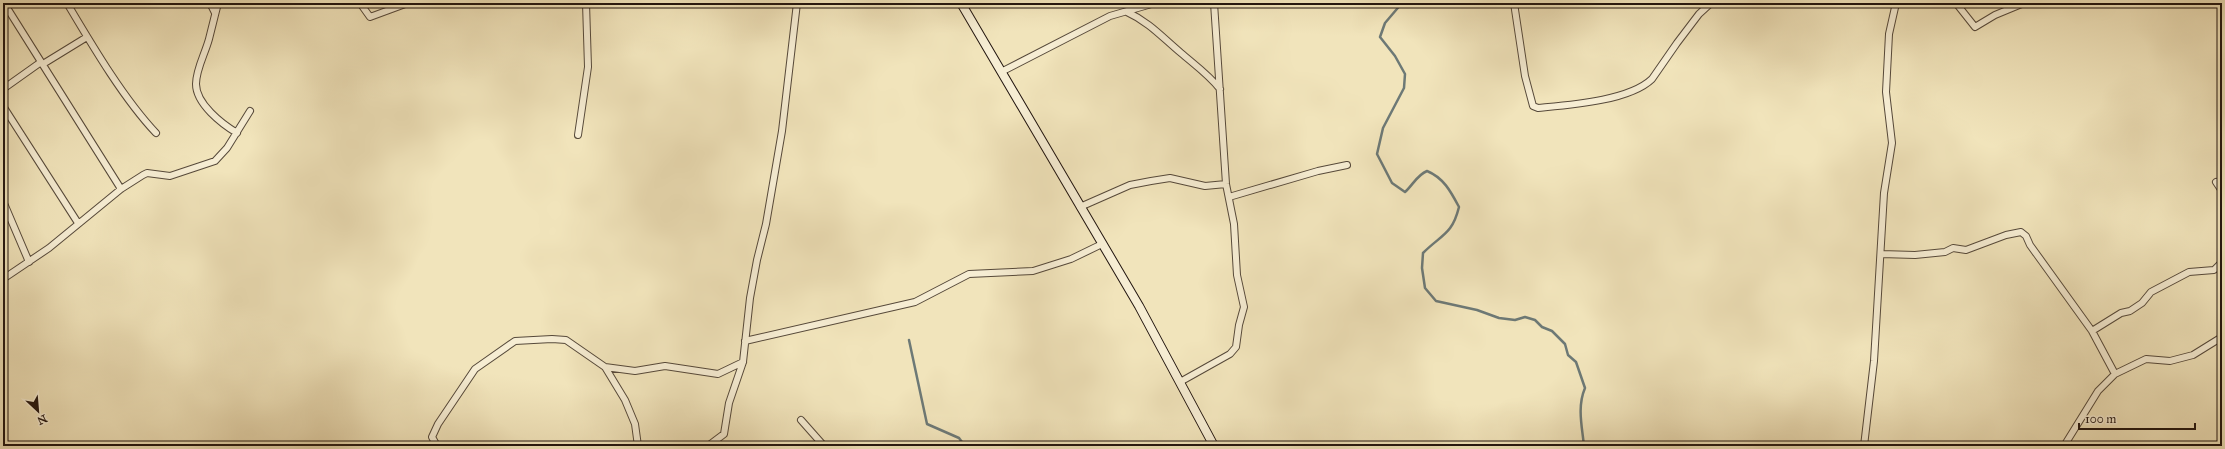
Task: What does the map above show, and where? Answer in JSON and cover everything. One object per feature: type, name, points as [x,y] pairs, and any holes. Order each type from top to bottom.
[{"type":"main road","points":[[961,3],[1102,244],[1180,382],[1214,446]]},
{"type":"street","points":[[4,3],[121,189]]},
{"type":"street","points":[[67,3],[87,37],[142,117],[156,133]]},
{"type":"street","points":[[210,3],[215,13]]},
{"type":"street","points":[[218,3],[197,76],[196,88],[200,98],[212,114],[224,125],[237,133]]},
{"type":"street","points":[[360,3],[370,17],[408,3]]},
{"type":"street","points":[[578,136],[588,67],[586,3]]},
{"type":"street","points":[[708,446],[724,434],[729,403],[743,362],[757,260],[766,224],[782,131],[797,3]]},
{"type":"street","points":[[1001,72],[1110,16],[1155,3]]},
{"type":"street","points":[[1180,382],[1230,354],[1236,347],[1239,325],[1244,307],[1237,275],[1234,224],[1226,184],[1214,3]]},
{"type":"street","points":[[1514,3],[1525,76],[1533,106],[1538,108],[1582,104],[1631,92],[1645,86],[1704,6],[1711,3]]},
{"type":"street","points":[[1864,446],[1874,361],[1884,193],[1892,143],[1886,92],[1889,34],[1896,3]]},
{"type":"street","points":[[1956,3],[1975,27],[1986,20],[2024,3]]},
{"type":"street","points":[[1127,12],[1144,20],[1159,31],[1212,78],[1220,89]]},
{"type":"street","points":[[3,89],[42,63],[87,37]]},
{"type":"street","points":[[3,106],[78,223]]},
{"type":"street","points":[[3,279],[29,262],[121,189],[147,173],[170,176],[215,160],[227,148],[250,111]]},
{"type":"street","points":[[1229,197],[1318,171],[1347,165]]},
{"type":"street","points":[[1080,207],[1130,185],[1170,178],[1205,186],[1226,184]]},
{"type":"street","points":[[2216,182],[2222,191]]},
{"type":"street","points":[[3,201],[29,262]]},
{"type":"street","points":[[1881,254],[1915,255],[1945,252],[1953,248],[1966,250],[2006,235],[2021,232],[2026,236],[2030,245],[2092,331],[2115,374]]},
{"type":"street","points":[[745,341],[915,302],[969,274],[1033,271],[1071,259],[1102,244]]},
{"type":"street","points":[[2092,331],[2121,313],[2130,311],[2142,303],[2151,292],[2189,272],[2214,270],[2222,262]]},
{"type":"street","points":[[2064,446],[2098,391],[2115,374],[2146,359],[2170,361],[2193,355],[2222,337]]},
{"type":"street","points":[[430,446],[438,424],[475,369],[515,341],[531,339],[566,340],[605,367],[625,400],[635,424],[638,446]]},
{"type":"street","points":[[605,367],[635,370],[665,366],[718,374],[743,362]]},
{"type":"street","points":[[801,420],[824,446]]},
{"type":"street","points":[[432,437],[437,446]]},
{"type":"waterway","points":[[1402,3],[1385,23],[1380,37],[1395,56],[1405,74],[1404,88],[1383,128],[1377,154],[1392,183],[1405,192],[1427,171],[1438,177],[1450,191],[1459,207],[1450,229],[1423,253],[1422,268],[1425,288],[1436,301],[1477,310],[1499,318],[1515,320],[1525,317],[1535,320],[1542,327],[1552,331],[1565,344],[1568,355],[1576,362],[1585,388],[1581,402],[1581,424],[1584,446]]},
{"type":"waterway","points":[[909,340],[927,424],[959,438],[965,446]]}]
